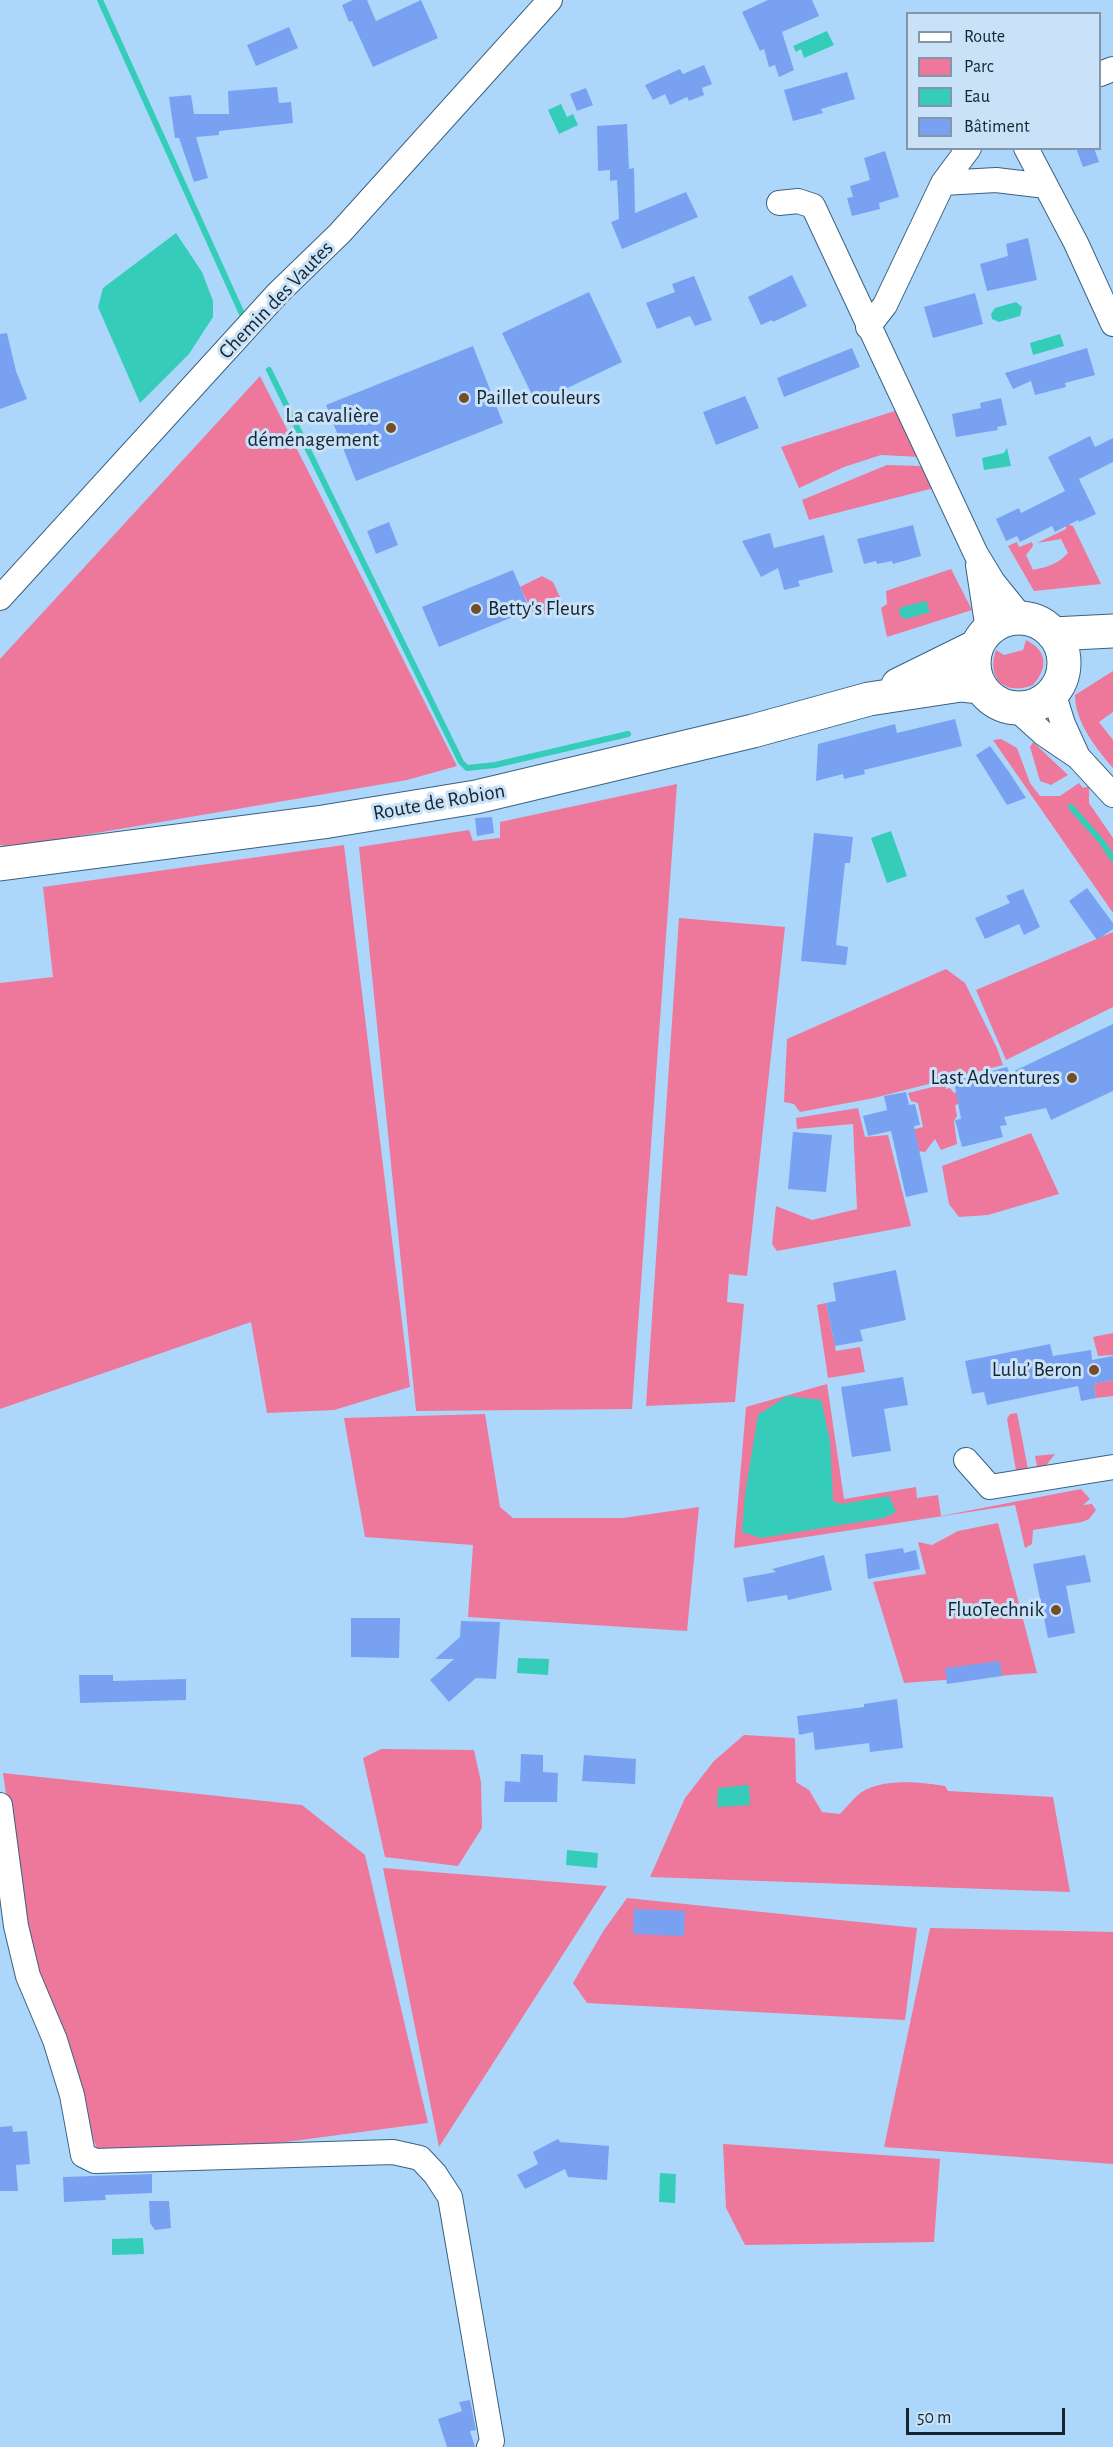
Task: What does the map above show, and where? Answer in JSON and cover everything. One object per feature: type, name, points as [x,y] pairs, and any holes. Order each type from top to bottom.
[{"type":"main road","points":[[1058,681],[1063,657],[1053,634],[1034,620],[1010,619],[982,638],[974,660],[975,674],[981,687],[995,701],[1014,707],[1028,706],[1042,701],[1058,681],[1113,639]]},
{"type":"main road","points":[[1053,634],[1113,631]]},
{"type":"main road","name":"Route de Robion","points":[[869,699],[982,638]]},
{"type":"main road","name":"Route de Robion","points":[[0,864],[323,822],[476,797],[753,731],[869,699],[961,685],[981,687]]},
{"type":"street","name":"Chemin des Vautes","points":[[0,598],[279,293],[340,233],[550,0]]},
{"type":"street","points":[[868,327],[885,304],[943,183],[968,150]]},
{"type":"street","points":[[1027,150],[1076,243],[1113,324]]},
{"type":"street","points":[[943,183],[996,180],[1046,186]]},
{"type":"street","points":[[779,202],[798,201],[813,206],[976,554],[993,582],[1022,618]]},
{"type":"street","points":[[976,554],[982,638]]},
{"type":"street","points":[[1058,681],[1063,724],[1078,757]]},
{"type":"street","points":[[1014,707],[1044,734],[1078,757],[1113,795]]},
{"type":"street","points":[[966,1460],[990,1487],[1113,1467]]},
{"type":"street","points":[[0,1805],[16,1926],[26,1966],[55,2040],[72,2096],[83,2156],[95,2161],[393,2152],[420,2158],[435,2174],[450,2197],[492,2441],[489,2447]]},
{"type":"green space","points":[[260,376],[457,766],[407,780],[14,847],[0,845],[0,659]]},
{"type":"green space","points":[[898,410],[921,457],[881,455],[844,467],[799,488],[781,447]]},
{"type":"green space","points":[[887,465],[921,466],[927,470],[934,488],[809,520],[802,500]]},
{"type":"green space","points":[[1066,524],[1073,526],[1101,584],[1034,591],[1008,546],[1017,542],[1019,547],[1032,542],[1033,546],[1026,555],[1033,570],[1048,566],[1068,553],[1061,539],[1037,543],[1066,529]]},
{"type":"green space","points":[[951,569],[972,610],[887,637],[881,608],[887,604],[886,591]]},
{"type":"green space","points":[[542,576],[553,582],[565,608],[535,617],[520,587]]},
{"type":"green space","points":[[1026,640],[1033,644],[1042,655],[1043,666],[1038,679],[1033,685],[1023,688],[1014,688],[1000,683],[994,669],[996,650],[1004,655],[1023,650]]},
{"type":"green space","points":[[1113,671],[1113,712],[1099,722],[1113,740],[1113,768],[1083,725],[1075,695]]},
{"type":"green space","points":[[1001,739],[1017,748],[1030,783],[1040,796],[1060,796],[1079,783],[1083,788],[1089,786],[1089,803],[1113,838],[1113,913],[993,740]]},
{"type":"green space","points":[[1033,742],[1068,775],[1051,785],[1040,781],[1030,747]]},
{"type":"green space","points":[[677,784],[632,1409],[416,1411],[359,847],[469,830],[473,841],[500,838],[500,822]]},
{"type":"green space","points":[[344,845],[410,1387],[334,1410],[267,1413],[251,1322],[0,1409],[0,983],[53,977],[43,887]]},
{"type":"green space","points":[[679,918],[785,927],[747,1276],[729,1274],[727,1302],[744,1304],[735,1402],[646,1406]]},
{"type":"green space","points":[[1113,932],[1113,1007],[1006,1060],[976,990]]},
{"type":"green space","points":[[946,969],[965,983],[1003,1065],[874,1098],[800,1112],[794,1104],[784,1102],[787,1039]]},
{"type":"green space","points":[[945,1084],[946,1089],[950,1088],[954,1093],[979,1085],[981,1098],[955,1105],[957,1116],[954,1121],[957,1144],[941,1150],[935,1139],[925,1152],[910,1150],[907,1131],[923,1127],[918,1103],[911,1101],[908,1093]]},
{"type":"green space","points":[[858,1108],[865,1137],[888,1135],[911,1226],[777,1251],[772,1244],[776,1206],[812,1220],[857,1209],[853,1124],[797,1129],[796,1118]]},
{"type":"green space","points":[[1031,1133],[1059,1194],[988,1215],[959,1217],[949,1204],[942,1166]]},
{"type":"green space","points":[[826,1303],[836,1351],[860,1347],[865,1372],[828,1378],[817,1305]]},
{"type":"green space","points":[[1113,1333],[1113,1355],[1098,1356],[1093,1337]]},
{"type":"green space","points":[[1113,1380],[1113,1396],[1096,1398],[1094,1384]]},
{"type":"green space","points":[[827,1384],[844,1499],[916,1487],[917,1498],[938,1495],[941,1516],[1081,1489],[1090,1499],[1083,1505],[1092,1504],[1096,1510],[1089,1519],[1082,1522],[1033,1530],[1032,1544],[1025,1548],[1015,1505],[734,1548],[746,1407]]},
{"type":"green space","points":[[1017,1413],[1028,1469],[1037,1466],[1035,1456],[1055,1454],[1044,1468],[1017,1476],[1007,1419],[1010,1414]]},
{"type":"green space","points":[[485,1414],[500,1507],[513,1518],[623,1518],[699,1507],[687,1631],[468,1617],[473,1545],[365,1537],[344,1418]]},
{"type":"green space","points":[[998,1523],[1037,1673],[904,1683],[873,1582],[926,1574],[918,1542],[932,1545],[958,1531]]},
{"type":"green space","points":[[744,1735],[795,1738],[796,1782],[809,1790],[822,1812],[840,1814],[865,1790],[899,1782],[945,1786],[948,1791],[1053,1797],[1070,1892],[650,1877],[685,1798],[714,1761]]},
{"type":"green space","points":[[381,1749],[474,1750],[481,1782],[482,1828],[458,1866],[385,1857],[363,1758]]},
{"type":"green space","points":[[3,1773],[302,1805],[365,1855],[428,2123],[271,2144],[98,2150],[90,2133],[42,1989],[26,1930]]},
{"type":"green space","points":[[383,1868],[607,1886],[439,2147]]},
{"type":"green space","points":[[627,1898],[917,1928],[905,2020],[587,2003],[573,1983],[604,1930]]},
{"type":"green space","points":[[930,1928],[1113,1932],[1113,2164],[884,2147]]},
{"type":"green space","points":[[723,2144],[940,2159],[934,2242],[745,2245],[726,2208]]},
{"type":"water","points":[[827,31],[834,45],[804,58],[801,49],[796,52],[793,46]]},
{"type":"water","points":[[561,104],[567,117],[573,114],[578,125],[559,134],[548,110]]},
{"type":"water","points":[[176,233],[202,272],[213,301],[213,317],[189,354],[140,403],[98,307],[103,288]]},
{"type":"water","points":[[1016,302],[1022,307],[1020,316],[999,322],[992,319],[991,314],[995,308]]},
{"type":"water","points":[[1060,334],[1064,346],[1033,355],[1030,343]]},
{"type":"water","points":[[1007,448],[1011,466],[984,470],[982,458],[1004,453]]},
{"type":"water","points":[[926,601],[930,612],[906,619],[900,616],[899,608]]},
{"type":"water","points":[[891,831],[907,876],[887,883],[871,838]]},
{"type":"water","points":[[787,1396],[821,1400],[830,1441],[833,1501],[842,1504],[889,1496],[896,1512],[884,1518],[761,1538],[742,1532],[745,1494],[758,1415]]},
{"type":"water","points":[[518,1658],[549,1659],[548,1675],[517,1673]]},
{"type":"water","points":[[749,1785],[750,1805],[717,1807],[718,1788]]},
{"type":"water","points":[[567,1850],[598,1853],[597,1868],[566,1865]]},
{"type":"water","points":[[660,2173],[676,2174],[675,2203],[659,2202]]},
{"type":"water","points":[[143,2238],[144,2254],[112,2255],[112,2239]]},
{"type":"building","points":[[353,0],[367,0],[376,21],[421,0],[438,38],[373,67],[342,5]]},
{"type":"building","points":[[768,0],[812,0],[819,16],[782,32],[794,70],[779,77],[775,65],[769,67],[764,49],[760,51],[742,12]]},
{"type":"building","points":[[289,27],[298,48],[256,66],[247,45]]},
{"type":"building","points":[[704,65],[712,84],[702,88],[704,95],[689,101],[687,97],[670,105],[665,94],[653,100],[645,85],[680,69],[683,74]]},
{"type":"building","points":[[847,72],[855,99],[821,109],[823,113],[793,121],[784,90]]},
{"type":"building","points":[[277,87],[279,103],[291,102],[293,123],[219,131],[219,135],[196,137],[208,178],[194,182],[179,138],[175,138],[169,97],[191,95],[194,114],[229,114],[228,91]]},
{"type":"building","points":[[586,88],[593,105],[577,111],[570,94]]},
{"type":"building","points":[[627,124],[629,169],[634,168],[635,213],[686,192],[698,217],[622,249],[611,222],[619,219],[617,180],[610,181],[610,170],[598,171],[597,126]]},
{"type":"building","points":[[1077,150],[1095,150],[1099,162],[1083,167]]},
{"type":"building","points":[[885,151],[899,197],[879,203],[880,209],[852,216],[847,198],[853,197],[850,186],[870,180],[864,158]]},
{"type":"building","points":[[1028,238],[1037,280],[987,291],[980,264],[1008,256],[1006,244]]},
{"type":"building","points":[[792,275],[807,306],[773,322],[772,320],[761,325],[748,297]]},
{"type":"building","points":[[694,276],[712,320],[695,326],[690,316],[657,329],[646,303],[675,292],[672,284]]},
{"type":"building","points":[[589,292],[622,362],[536,403],[502,333]]},
{"type":"building","points":[[975,293],[983,324],[933,338],[924,307]]},
{"type":"building","points":[[7,333],[16,371],[27,399],[0,409],[0,334]]},
{"type":"building","points":[[473,346],[503,423],[356,481],[326,405]]},
{"type":"building","points":[[852,348],[860,367],[784,397],[777,378]]},
{"type":"building","points":[[1087,348],[1095,375],[1065,383],[1066,387],[1035,395],[1031,381],[1013,389],[1005,373]]},
{"type":"building","points":[[745,396],[759,428],[716,445],[703,412]]},
{"type":"building","points":[[1001,398],[1007,425],[997,427],[998,430],[956,437],[952,414],[981,408],[980,403]]},
{"type":"building","points":[[1090,436],[1095,447],[1113,438],[1113,462],[1079,479],[1096,514],[1055,532],[1052,526],[1020,542],[1017,536],[1006,541],[996,519],[1019,508],[1021,513],[1065,491],[1048,457]]},
{"type":"building","points":[[389,522],[398,545],[376,554],[367,531]]},
{"type":"building","points":[[913,525],[921,556],[893,564],[892,561],[877,564],[876,561],[864,564],[857,539]]},
{"type":"building","points":[[770,533],[774,548],[824,535],[833,572],[798,581],[800,586],[784,590],[778,568],[761,577],[742,541]]},
{"type":"building","name":"Betty's Fleurs","points":[[513,570],[530,610],[439,647],[422,607]]},
{"type":"building","points":[[955,719],[962,746],[864,770],[865,774],[844,779],[843,774],[816,781],[818,744],[895,724],[897,733]]},
{"type":"building","points":[[990,746],[1026,798],[1007,805],[976,755]]},
{"type":"building","points":[[492,817],[494,833],[477,836],[475,818]]},
{"type":"building","points":[[814,833],[853,837],[850,863],[845,863],[836,945],[848,947],[846,965],[801,961]]},
{"type":"building","points":[[1087,888],[1113,923],[1113,929],[1097,940],[1069,901]]},
{"type":"building","points":[[1023,889],[1040,927],[1024,935],[1019,924],[985,939],[975,918],[1010,903],[1006,896]]},
{"type":"building","points":[[1113,1024],[1113,1091],[1051,1120],[1046,1108],[1004,1117],[1007,1125],[1000,1126],[1003,1137],[962,1147],[955,1120],[961,1119],[954,1081],[1007,1067],[1010,1073]]},
{"type":"building","points":[[906,1092],[909,1105],[915,1104],[920,1125],[914,1126],[928,1192],[906,1197],[891,1131],[868,1136],[863,1116],[887,1110],[884,1096]]},
{"type":"building","points":[[793,1132],[832,1135],[826,1192],[788,1189]]},
{"type":"building","points":[[896,1270],[906,1320],[860,1330],[863,1341],[835,1346],[826,1303],[836,1301],[833,1283]]},
{"type":"building","points":[[1050,1344],[1053,1356],[1091,1350],[1092,1360],[1113,1356],[1113,1380],[1094,1384],[1096,1398],[1081,1401],[1078,1386],[987,1405],[984,1392],[972,1394],[965,1361]]},
{"type":"building","points":[[903,1377],[908,1405],[884,1409],[891,1451],[852,1457],[841,1387]]},
{"type":"building","points":[[903,1548],[904,1553],[916,1550],[920,1569],[868,1579],[865,1554]]},
{"type":"building","points":[[824,1555],[832,1590],[788,1600],[787,1595],[747,1602],[743,1578],[776,1572],[772,1569]]},
{"type":"building","name":"FluoTechnik","points":[[1085,1555],[1091,1582],[1066,1586],[1075,1633],[1048,1638],[1033,1564]]},
{"type":"building","points":[[351,1618],[400,1618],[399,1658],[351,1657]]},
{"type":"building","points":[[461,1621],[500,1622],[496,1679],[476,1678],[449,1702],[430,1680],[454,1659],[435,1659],[460,1637]]},
{"type":"building","points":[[1000,1661],[1002,1676],[947,1684],[945,1668]]},
{"type":"building","points":[[79,1675],[113,1675],[113,1681],[186,1679],[186,1700],[80,1703]]},
{"type":"building","points":[[897,1699],[903,1748],[870,1752],[869,1743],[815,1750],[813,1732],[799,1735],[797,1716],[864,1707],[864,1704]]},
{"type":"building","points":[[521,1754],[543,1755],[543,1772],[558,1773],[557,1802],[504,1802],[505,1781],[520,1782]]},
{"type":"building","points":[[584,1755],[636,1759],[635,1784],[582,1781]]},
{"type":"building","points":[[634,1909],[685,1911],[684,1936],[633,1934]]},
{"type":"building","points":[[12,2126],[13,2132],[27,2131],[30,2164],[16,2165],[18,2191],[0,2191],[0,2127]]},
{"type":"building","points":[[558,2139],[560,2142],[609,2146],[607,2180],[568,2177],[565,2169],[525,2189],[517,2175],[538,2164],[533,2152]]},
{"type":"building","points":[[152,2174],[152,2193],[105,2195],[106,2200],[64,2202],[63,2177]]},
{"type":"building","points":[[149,2201],[169,2201],[171,2228],[155,2230],[150,2223]]},
{"type":"building","points":[[470,2400],[476,2430],[470,2431],[475,2447],[447,2447],[438,2419],[462,2411],[459,2402]]},
{"type":"waterway","points":[[100,0],[242,314]]},
{"type":"waterway","points":[[269,370],[461,762],[467,768],[495,765],[628,734]]},
{"type":"waterway","points":[[1071,807],[1102,842],[1113,859]]},
{"type":"place","name":"Paillet couleurs","points":[[464,398]]},
{"type":"place","name":"La cavalière déménagement","points":[[391,428]]},
{"type":"place","name":"Betty's Fleurs","points":[[476,609]]},
{"type":"place","name":"Last Adventures","points":[[1072,1078]]},
{"type":"place","name":"Lulu’ Beron","points":[[1094,1370]]},
{"type":"place","name":"FluoTechnik","points":[[1056,1610]]}]
